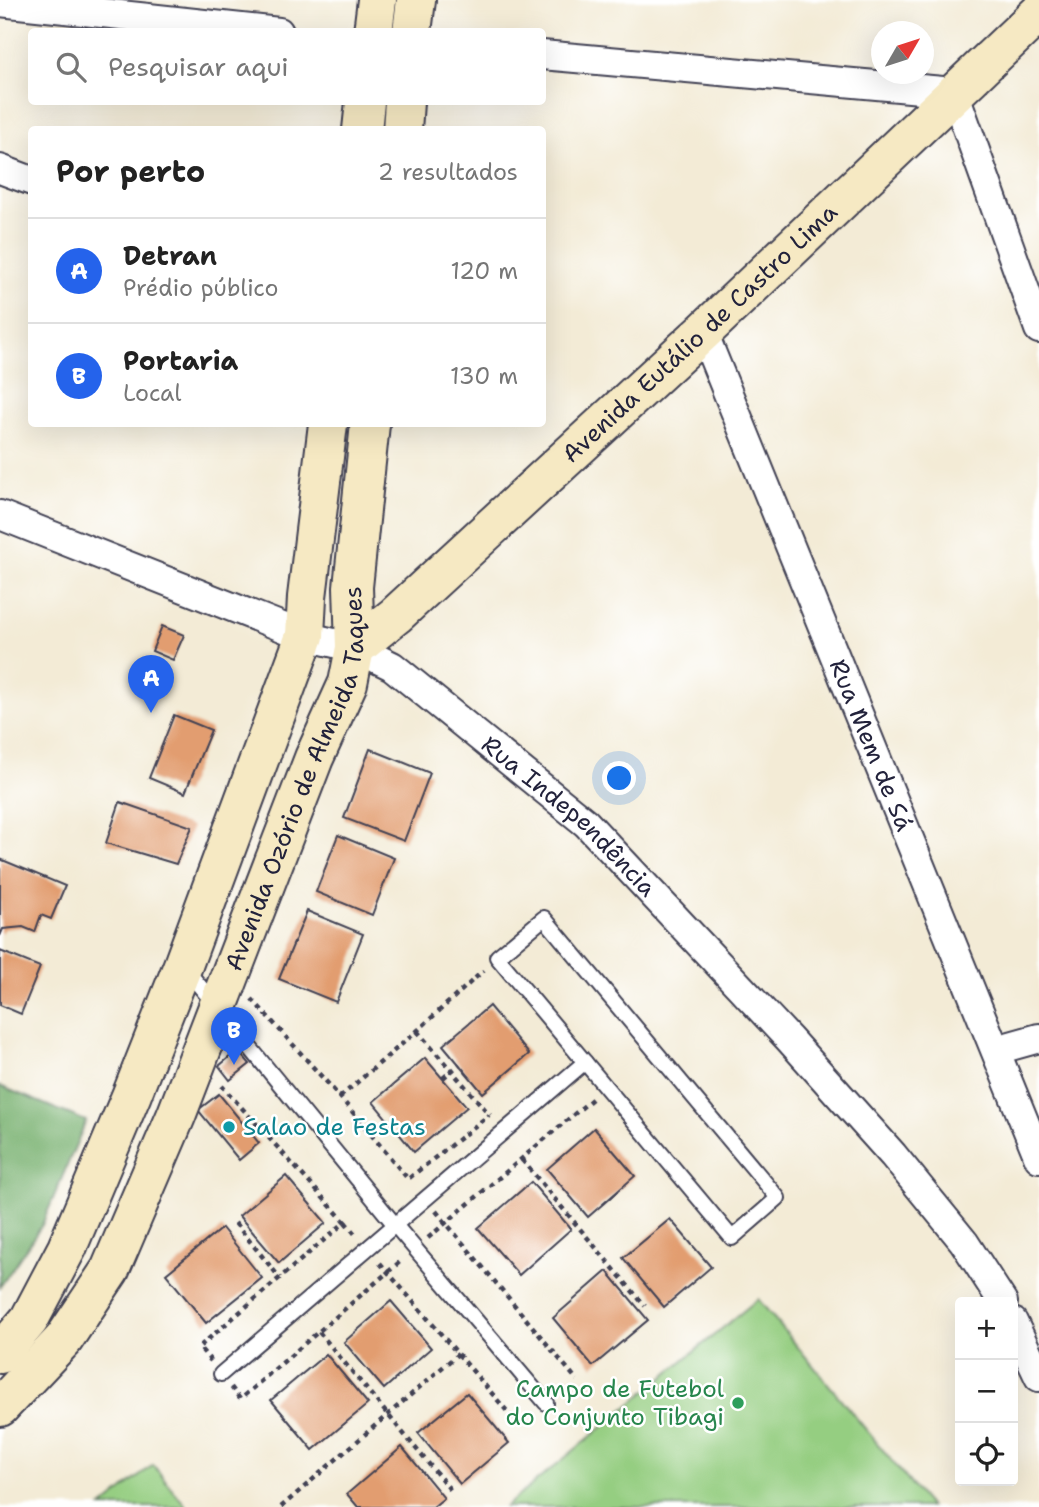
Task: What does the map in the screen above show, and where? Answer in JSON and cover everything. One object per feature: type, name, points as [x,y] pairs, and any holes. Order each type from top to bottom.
[{"type":"street","points":[[374,28],[377,0]]},
{"type":"street","points":[[412,28],[416,0]]},
{"type":"street","points":[[0,2],[242,28]]},
{"type":"street","name":"Avenida Eutálio de Castro Lima","points":[[355,648],[396,615],[703,332],[1039,13]]},
{"type":"street","points":[[546,55],[954,92],[1039,329]]},
{"type":"street","points":[[362,126],[365,105]]},
{"type":"street","points":[[401,126],[404,105]]},
{"type":"street","points":[[0,169],[28,179]]},
{"type":"street","name":"Rua Mem de Sá","points":[[703,332],[1039,1157]]},
{"type":"street","name":"Avenida Ozório de Almeida Taques","points":[[0,1354],[29,1320],[67,1248],[183,965],[305,636],[307,597],[328,427]]},
{"type":"street","name":"Avenida Ozório de Almeida Taques","points":[[0,1407],[64,1339],[110,1270],[198,1060],[314,758],[348,682],[355,648],[353,587],[370,427]]},
{"type":"street","name":"Rua Independência","points":[[0,515],[305,636],[355,648],[392,666],[586,823],[894,1155],[964,1242],[1000,1297]]},
{"type":"street","points":[[996,1050],[1039,1038]]},
{"type":"street","points":[[1023,1325],[1039,1377]]},
{"type":"lane","points":[[544,918],[778,1198],[732,1238],[497,957],[544,918]]},
{"type":"lane","points":[[183,965],[224,990],[250,1051],[546,1403]]},
{"type":"lane","points":[[221,1374],[585,1062]]},
{"type":"path","points":[[340,1097],[497,957]]},
{"type":"path","points":[[224,990],[340,1097],[408,1179],[500,1107]]},
{"type":"path","points":[[417,1031],[504,1131]]},
{"type":"path","points":[[198,1060],[345,1222],[199,1347],[240,1399],[387,1273],[519,1425]]},
{"type":"path","points":[[443,1078],[460,1064]]},
{"type":"path","points":[[577,1380],[446,1222],[606,1088]]},
{"type":"path","points":[[522,1160],[645,1306]]},
{"type":"path","points":[[235,1223],[280,1278]]},
{"type":"path","points":[[319,1332],[453,1493]]},
{"type":"path","points":[[281,1507],[458,1354]]},
{"type":"green space","points":[[0,1086],[86,1121],[42,1225],[0,1287]]},
{"type":"green space","name":"Campo de Futebol do Conjunto Tibagi","points":[[758,1299],[930,1507],[505,1507]]},
{"type":"green space","points":[[153,1465],[187,1507],[102,1507]]},
{"type":"building","points":[[162,626],[184,635],[173,660],[152,651]]},
{"type":"building","points":[[174,715],[211,730],[185,793],[149,778]]},
{"type":"building","points":[[370,749],[430,773],[404,841],[344,818]]},
{"type":"building","points":[[120,802],[192,827],[176,864],[106,843]]},
{"type":"building","points":[[338,835],[394,858],[372,915],[316,892]]},
{"type":"building","points":[[0,859],[65,886],[51,919],[41,915],[35,932],[23,927],[3,929],[0,936]]},
{"type":"building","points":[[307,911],[363,934],[336,1002],[279,979]]},
{"type":"building","points":[[0,951],[40,967],[21,1014],[0,1005]]},
{"type":"building","points":[[489,1006],[529,1054],[483,1093],[443,1045]]},
{"type":"building","points":[[238,1050],[250,1064],[230,1080],[219,1066]]},
{"type":"building","points":[[425,1058],[467,1107],[414,1152],[373,1102]]},
{"type":"building","name":"Salao de Festas","points":[[219,1094],[259,1143],[239,1160],[198,1110]]},
{"type":"building","points":[[594,1128],[635,1176],[588,1217],[547,1169]]},
{"type":"building","points":[[286,1176],[326,1223],[279,1263],[239,1216]]},
{"type":"building","points":[[531,1182],[571,1229],[519,1275],[478,1228]]},
{"type":"building","points":[[670,1219],[711,1267],[664,1307],[623,1258]]},
{"type":"building","points":[[222,1228],[262,1278],[206,1323],[166,1274]]},
{"type":"building","points":[[607,1271],[648,1320],[593,1366],[553,1318]]},
{"type":"building","points":[[391,1301],[431,1348],[384,1389],[344,1342]]},
{"type":"building","points":[[326,1354],[368,1404],[313,1450],[271,1400]]},
{"type":"building","points":[[467,1393],[509,1443],[460,1484],[418,1433]]},
{"type":"building","points":[[402,1447],[444,1498],[433,1507],[358,1507],[347,1494]]},
{"type":"place","name":"Detran","points":[[151,713]]},
{"type":"place","name":"Portaria","points":[[234,1065]]},
{"type":"place","name":"Salao de Festas","points":[[229,1127]]},
{"type":"place","name":"Campo de Futebol do Conjunto Tibagi","points":[[738,1403]]}]
